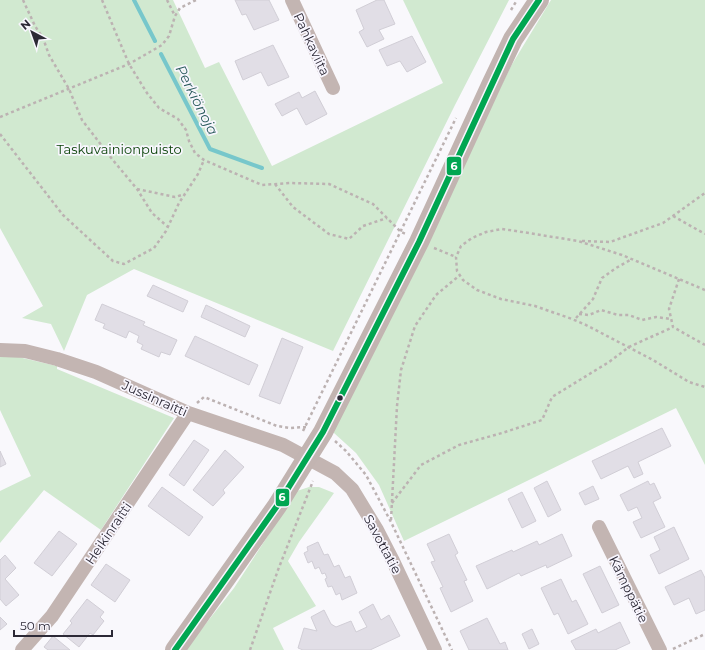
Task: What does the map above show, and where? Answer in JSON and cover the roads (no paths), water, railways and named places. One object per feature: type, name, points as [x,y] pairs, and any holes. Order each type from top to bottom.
[{"type":"street","name":"Pahkaviita","points":[[292,0],[333,88]]},
{"type":"street","points":[[175,650],[277,506],[323,432],[419,242],[513,39],[539,0]]},
{"type":"street","name":"Jussinraitti","points":[[0,350],[25,351],[77,365],[188,413],[307,457]]},
{"type":"street","name":"Heikinraitti","points":[[22,650],[52,616],[188,413]]},
{"type":"street","name":"Savottatie","points":[[307,457],[336,473],[352,489],[377,530],[393,561],[435,650]]},
{"type":"street","name":"Kämppätie","points":[[599,527],[660,650]]},
{"type":"waterway","name":"Perkiönoja","points":[[134,0],[155,41]]},
{"type":"waterway","name":"Perkiönoja","points":[[161,54],[210,149],[262,168]]},
{"type":"park label","name":"Taskuvainionpuisto","points":[[119,149]]}]
